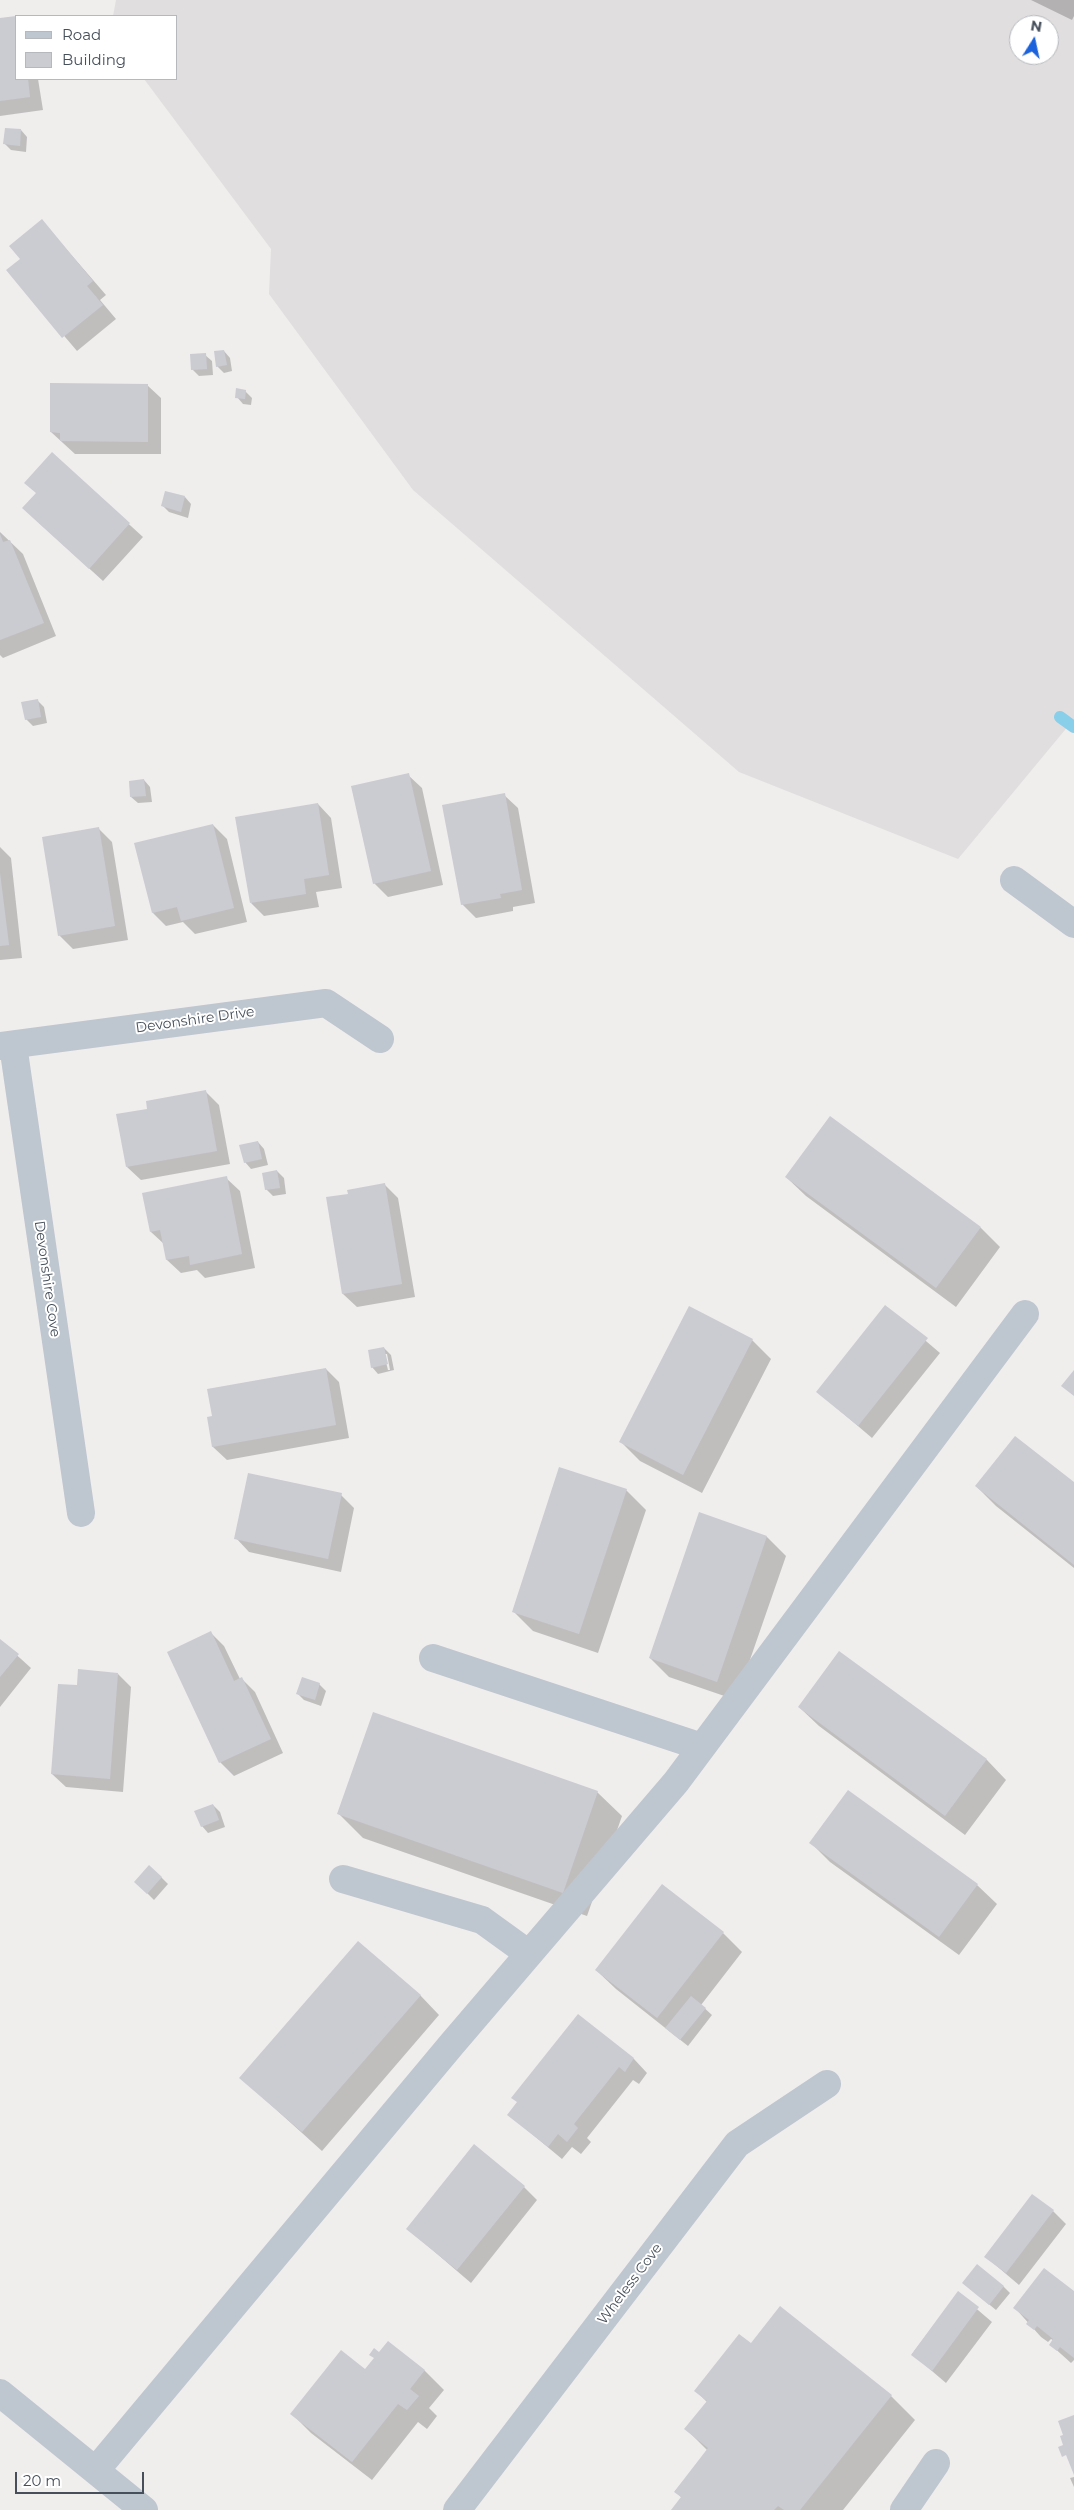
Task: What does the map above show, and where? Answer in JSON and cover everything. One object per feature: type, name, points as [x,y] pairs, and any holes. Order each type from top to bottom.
[{"type":"street","points":[[1014,880],[1074,924]]},
{"type":"street","name":"Devonshire Drive","points":[[7,1045],[326,1003],[380,1039]]},
{"type":"street","name":"Devonshire Cove","points":[[7,1045],[81,1512]]},
{"type":"street","points":[[96,2470],[528,1954],[676,1782],[1025,1314]]},
{"type":"street","points":[[433,1658],[702,1747]]},
{"type":"street","points":[[343,1879],[482,1920],[528,1954]]},
{"type":"street","name":"Wheless Cove","points":[[458,2510],[737,2144],[826,2084]]},
{"type":"street","points":[[0,2393],[144,2510]]},
{"type":"street","points":[[904,2510],[936,2463]]},
{"type":"shaded area","points":[[116,0],[1074,0],[1074,719],[958,859],[739,772],[413,490],[269,294],[271,249],[145,80],[178,80],[178,15],[113,15]]},
{"type":"building","points":[[15,16],[15,80],[28,80],[30,97],[0,101],[0,18]]},
{"type":"building","points":[[5,128],[21,129],[20,146],[3,144]]},
{"type":"building","points":[[42,219],[93,281],[87,286],[103,305],[62,338],[6,270],[20,259],[9,246]]},
{"type":"building","points":[[224,350],[227,365],[216,367],[214,351]]},
{"type":"building","points":[[206,353],[207,369],[191,370],[190,354]]},
{"type":"building","points":[[50,383],[148,384],[148,442],[60,441],[60,433],[50,432]]},
{"type":"building","points":[[236,388],[246,390],[245,399],[235,398]]},
{"type":"building","points":[[52,452],[130,523],[89,569],[22,508],[36,493],[24,483]]},
{"type":"building","points":[[165,491],[185,496],[181,512],[161,506]]},
{"type":"building","points":[[0,534],[3,542],[10,540],[44,623],[0,640]]},
{"type":"building","points":[[38,699],[41,717],[25,720],[21,702]]},
{"type":"building","points":[[409,773],[431,871],[373,884],[351,786]]},
{"type":"building","points":[[144,779],[146,796],[130,797],[129,781]]},
{"type":"building","points":[[505,793],[522,890],[500,894],[501,898],[461,905],[442,805]]},
{"type":"building","points":[[318,803],[329,875],[304,879],[306,894],[250,903],[235,817]]},
{"type":"building","points":[[213,824],[234,908],[181,921],[177,907],[152,913],[134,843]]},
{"type":"building","points":[[99,827],[115,926],[58,936],[42,837]]},
{"type":"building","points":[[0,873],[9,945],[0,946]]},
{"type":"building","points":[[206,1090],[217,1151],[126,1167],[116,1114],[147,1109],[146,1101]]},
{"type":"building","points":[[830,1116],[981,1227],[936,1288],[785,1177]]},
{"type":"building","points":[[258,1141],[262,1159],[244,1163],[239,1145]]},
{"type":"building","points":[[277,1170],[280,1188],[265,1190],[262,1173]]},
{"type":"building","points":[[227,1176],[242,1254],[190,1265],[189,1256],[166,1260],[160,1230],[150,1232],[142,1193]]},
{"type":"building","points":[[385,1183],[402,1284],[342,1294],[326,1197],[348,1194],[347,1190]]},
{"type":"building","points":[[885,1305],[928,1338],[858,1426],[816,1392]]},
{"type":"building","points":[[689,1306],[753,1339],[683,1475],[619,1442]]},
{"type":"building","points":[[384,1347],[388,1364],[371,1368],[368,1350]]},
{"type":"building","points":[[326,1368],[336,1425],[212,1447],[207,1417],[212,1416],[207,1389]]},
{"type":"building","points":[[1074,1370],[1074,1396],[1061,1386]]},
{"type":"building","points":[[1015,1436],[1074,1482],[1074,1565],[975,1486]]},
{"type":"building","points":[[559,1467],[627,1489],[579,1634],[512,1612]]},
{"type":"building","points":[[248,1473],[342,1493],[328,1559],[234,1539]]},
{"type":"building","points":[[699,1512],[767,1536],[717,1682],[649,1658]]},
{"type":"building","points":[[211,1631],[234,1681],[242,1677],[271,1739],[219,1763],[167,1652]]},
{"type":"building","points":[[0,1639],[19,1654],[0,1677]]},
{"type":"building","points":[[839,1651],[987,1759],[945,1816],[798,1707]]},
{"type":"building","points":[[78,1669],[118,1673],[110,1779],[51,1774],[58,1684],[77,1685]]},
{"type":"building","points":[[302,1677],[320,1683],[315,1700],[296,1694]]},
{"type":"building","points":[[373,1712],[598,1791],[563,1893],[337,1814]]},
{"type":"building","points":[[848,1790],[978,1884],[939,1937],[809,1843]]},
{"type":"building","points":[[213,1804],[219,1820],[201,1827],[194,1811]]},
{"type":"building","points":[[149,1865],[162,1877],[147,1894],[134,1882]]},
{"type":"building","points":[[662,1884],[724,1932],[657,2018],[595,1970]]},
{"type":"building","points":[[358,1941],[421,1995],[302,2132],[239,2078]]},
{"type":"building","points":[[691,1996],[706,2008],[680,2040],[665,2028]]},
{"type":"building","points":[[578,2014],[634,2058],[625,2072],[619,2067],[574,2124],[578,2128],[567,2142],[558,2134],[548,2147],[507,2115],[517,2102],[511,2098]]},
{"type":"building","points":[[474,2144],[525,2186],[457,2270],[406,2229]]},
{"type":"building","points":[[1032,2194],[1054,2210],[1006,2273],[984,2257]]},
{"type":"building","points":[[977,2264],[1004,2286],[989,2305],[962,2283]]},
{"type":"building","points":[[1044,2268],[1074,2291],[1074,2358],[1060,2347],[1057,2351],[1049,2345],[1053,2339],[1037,2326],[1034,2330],[1026,2324],[1029,2320],[1013,2308]]},
{"type":"building","points":[[958,2291],[979,2307],[932,2371],[911,2355]]},
{"type":"building","points":[[780,2306],[892,2395],[800,2510],[784,2510],[778,2506],[774,2510],[671,2510],[681,2497],[674,2492],[708,2448],[684,2429],[707,2401],[694,2391],[739,2334],[751,2343]]},
{"type":"building","points":[[388,2341],[425,2370],[410,2389],[419,2396],[407,2410],[398,2404],[352,2462],[290,2414],[341,2350],[365,2369],[374,2358],[369,2355],[374,2348],[379,2352]]},
{"type":"building","points":[[1074,2415],[1074,2475],[1066,2455],[1062,2457],[1058,2447],[1063,2445],[1060,2436],[1063,2435],[1058,2421]]},
{"type":"waterway","points":[[1060,717],[1074,727]]}]
